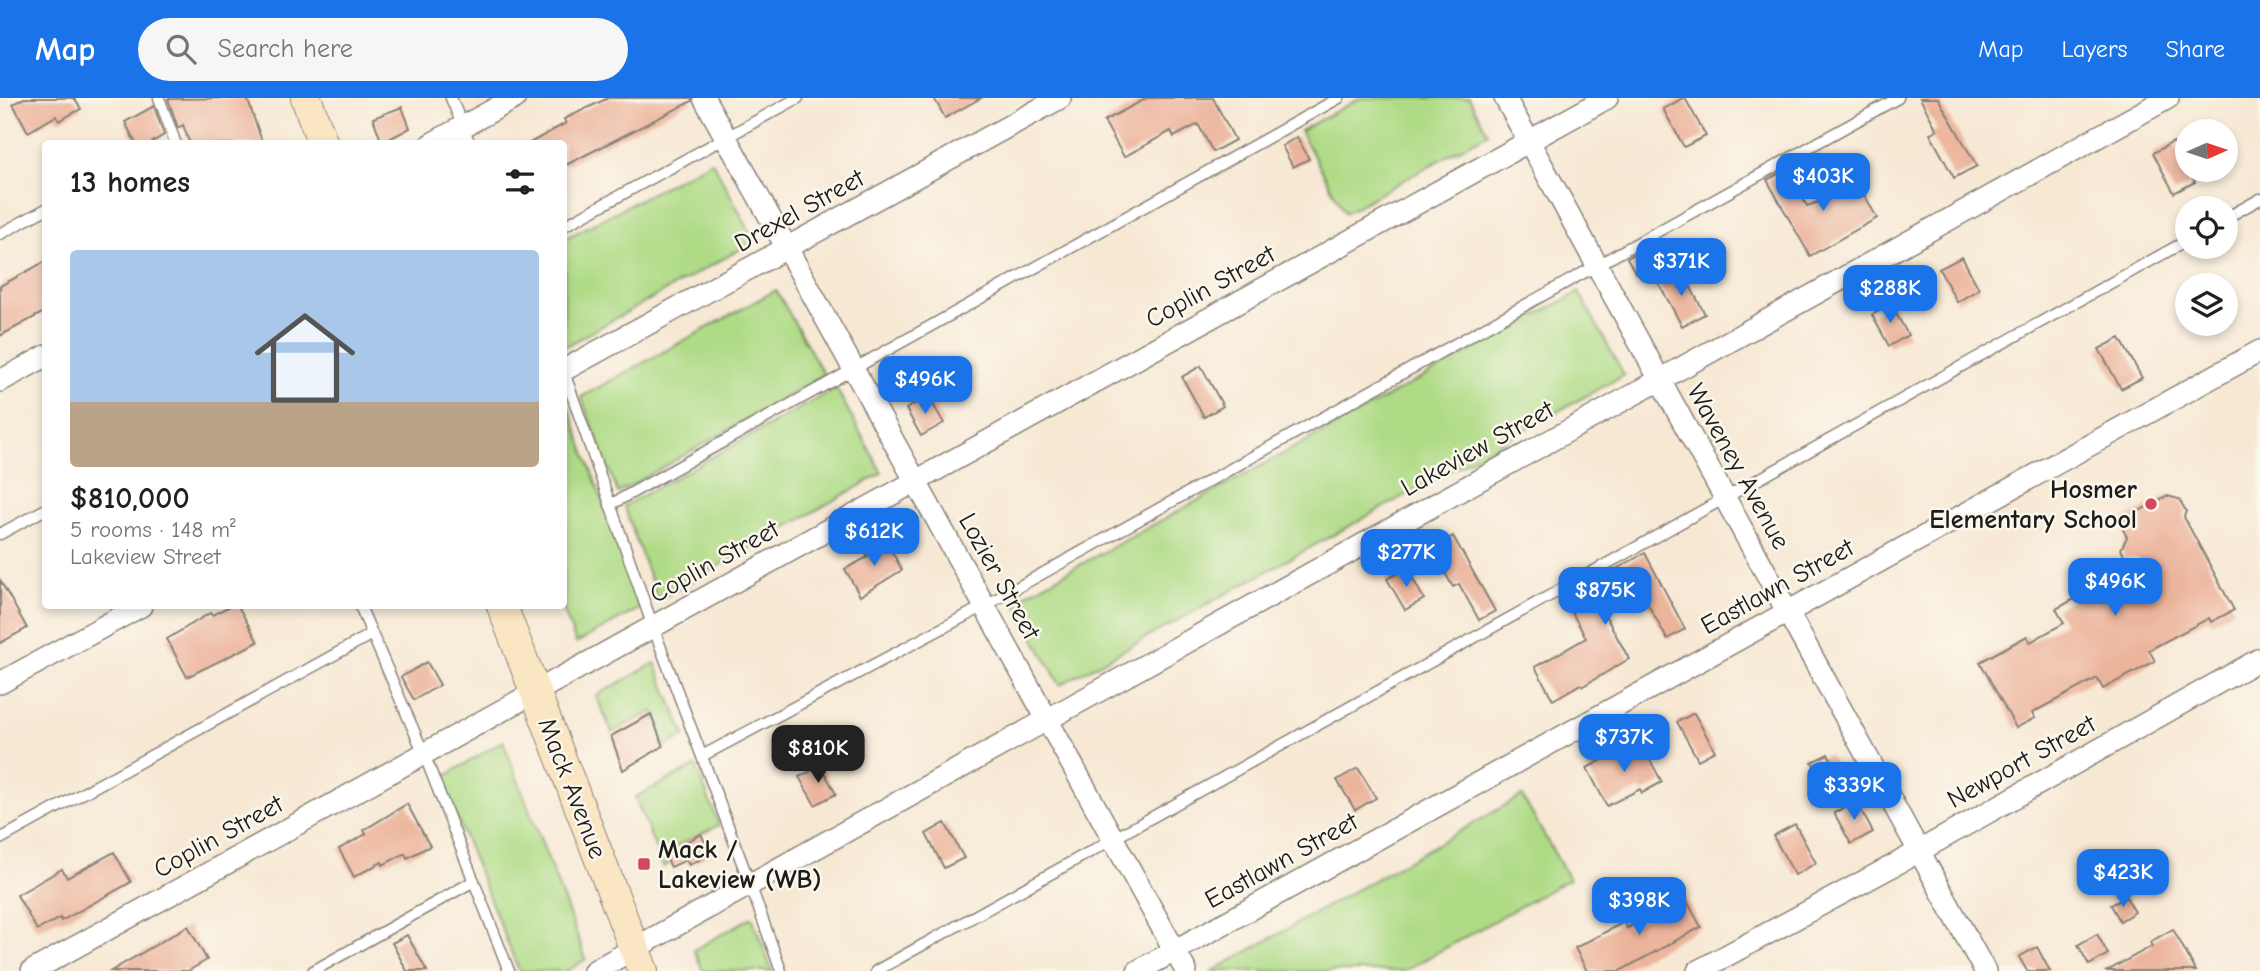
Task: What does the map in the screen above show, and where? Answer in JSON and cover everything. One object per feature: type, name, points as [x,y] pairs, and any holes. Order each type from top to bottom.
[{"type":"main road","points":[[306,98],[322,140]]},
{"type":"main road","name":"Mack Avenue","points":[[503,609],[639,960]]},
{"type":"street","points":[[447,140],[466,135],[515,98]]},
{"type":"street","name":"Lozier Street","points":[[704,98],[1186,971]]},
{"type":"street","name":"Drexel Street","points":[[567,369],[1060,98]]},
{"type":"street","name":"Waveney Avenue","points":[[1505,98],[1980,969]]},
{"type":"street","name":"Coplin Street","points":[[32,971],[1608,98]]},
{"type":"street","name":"Lakeview Street","points":[[594,971],[639,960],[751,884],[2168,98]]},
{"type":"street","name":"Eastlawn Street","points":[[1138,971],[2260,351]]},
{"type":"street","points":[[0,381],[42,358]]},
{"type":"street","points":[[0,683],[136,609]]},
{"type":"street","name":"Newport Street","points":[[1698,971],[2260,659]]},
{"type":"lane","points":[[159,98],[173,140]]},
{"type":"lane","points":[[451,98],[466,135]]},
{"type":"lane","points":[[567,224],[798,98]]},
{"type":"lane","points":[[610,505],[1339,98]]},
{"type":"lane","points":[[702,756],[984,606],[1898,98]]},
{"type":"lane","points":[[2238,211],[2260,199]]},
{"type":"lane","points":[[0,234],[42,211]]},
{"type":"lane","points":[[876,971],[2175,247]]},
{"type":"lane","points":[[567,380],[653,627],[751,884],[781,971]]},
{"type":"lane","points":[[0,534],[42,511]]},
{"type":"lane","points":[[360,609],[424,754],[509,971]]},
{"type":"lane","points":[[0,839],[372,634]]},
{"type":"lane","points":[[313,971],[474,881]]},
{"type":"green space","points":[[1360,98],[1469,98],[1488,133],[1345,213],[1300,131]]},
{"type":"green space","points":[[712,161],[755,241],[567,345],[567,237]]},
{"type":"green space","points":[[776,290],[824,375],[618,493],[581,397]]},
{"type":"green space","points":[[1579,292],[1624,375],[1060,685],[1014,601]]},
{"type":"green space","points":[[836,388],[882,473],[658,600],[624,506]]},
{"type":"green space","points":[[567,406],[641,608],[576,643],[563,609],[567,609]]},
{"type":"green space","points":[[655,663],[685,736],[666,746],[653,711],[612,732],[596,696]]},
{"type":"green space","points":[[503,741],[586,959],[567,971],[519,971],[441,779]]},
{"type":"green space","points":[[696,766],[719,825],[663,853],[669,864],[663,867],[635,797]]},
{"type":"green space","points":[[1522,796],[1569,879],[1404,971],[1213,971]]},
{"type":"green space","points":[[752,917],[772,971],[703,971],[694,950]]},
{"type":"building","points":[[24,98],[74,98],[81,109],[59,121],[56,116],[28,132],[13,104]]},
{"type":"building","points":[[247,98],[262,140],[189,140],[183,125],[178,128],[168,99]]},
{"type":"building","points":[[608,98],[691,98],[692,101],[567,164],[567,140],[535,140],[566,123],[564,119]]},
{"type":"building","points":[[934,98],[981,98],[945,118]]},
{"type":"building","points":[[1147,98],[1213,98],[1235,140],[1213,152],[1198,124],[1174,137],[1171,131],[1124,157],[1104,121]]},
{"type":"building","points":[[1683,98],[1706,136],[1684,147],[1663,109]]},
{"type":"building","points":[[1920,98],[1938,98],[1977,166],[1954,178],[1930,134],[1937,130]]},
{"type":"building","points":[[154,106],[164,135],[156,140],[134,140],[125,122]]},
{"type":"building","points":[[402,107],[410,128],[388,140],[381,140],[373,118]]},
{"type":"building","points":[[1297,137],[1309,159],[1293,167],[1282,146]]},
{"type":"building","points":[[2173,142],[2175,182],[2195,182],[2174,193],[2153,153]]},
{"type":"building","points":[[1787,169],[1807,206],[1857,181],[1877,218],[1810,256],[1767,180]]},
{"type":"building","points":[[1650,245],[1659,262],[1636,274],[1627,258]]},
{"type":"building","points":[[1962,257],[1979,289],[1957,302],[1939,269]]},
{"type":"building","points":[[42,263],[42,313],[0,336],[0,286]]},
{"type":"building","points":[[1681,269],[1705,314],[1682,326],[1658,282]]},
{"type":"building","points":[[1891,304],[1908,335],[1889,346],[1872,315]]},
{"type":"building","points":[[2120,338],[2142,378],[2121,389],[2099,349]]},
{"type":"building","points":[[1201,366],[1223,406],[1204,417],[1182,377]]},
{"type":"building","points":[[928,396],[944,423],[921,436],[906,409]]},
{"type":"building","points":[[2167,496],[2179,499],[2186,511],[2184,517],[2234,610],[2211,622],[2209,618],[2149,650],[2155,661],[2103,689],[2097,678],[2032,713],[2035,718],[2016,728],[1980,662],[2027,636],[2030,642],[2064,623],[2056,609],[2111,579],[2120,595],[2149,579],[2138,558],[2125,557],[2121,549],[2127,537],[2119,522]]},
{"type":"building","points":[[1453,536],[1495,611],[1479,620],[1459,584],[1453,587],[1431,548]]},
{"type":"building","points":[[885,539],[902,570],[860,596],[845,569],[868,557],[864,551]]},
{"type":"building","points":[[1645,553],[1685,629],[1667,639],[1638,586],[1633,589],[1631,584],[1598,602],[1629,659],[1553,700],[1535,667],[1586,638],[1564,598]]},
{"type":"building","points":[[1407,568],[1424,599],[1405,610],[1387,579]]},
{"type":"building","points":[[0,580],[27,628],[0,643]]},
{"type":"building","points":[[224,609],[240,609],[258,642],[187,677],[167,639],[210,613],[212,615]]},
{"type":"building","points":[[427,662],[440,685],[414,700],[401,677]]},
{"type":"building","points":[[1694,713],[1715,751],[1698,760],[1677,722]]},
{"type":"building","points":[[651,714],[663,746],[623,770],[611,736]]},
{"type":"building","points":[[1639,740],[1662,782],[1642,793],[1640,789],[1607,806],[1587,768]]},
{"type":"building","points":[[1828,754],[1837,769],[1821,778],[1812,762]]},
{"type":"building","points":[[821,766],[836,794],[815,805],[799,777]]},
{"type":"building","points":[[1358,768],[1376,798],[1355,810],[1337,780]]},
{"type":"building","points":[[1856,801],[1873,832],[1851,844],[1834,813]]},
{"type":"building","points":[[407,804],[430,846],[407,858],[405,853],[383,865],[382,862],[354,877],[339,849],[366,834],[364,830]]},
{"type":"building","points":[[945,823],[964,858],[944,868],[926,834]]},
{"type":"building","points":[[1795,824],[1816,863],[1795,875],[1773,836]]},
{"type":"building","points":[[701,834],[711,854],[689,865],[686,860],[671,867],[664,854]]},
{"type":"building","points":[[114,852],[131,882],[61,921],[60,918],[37,930],[17,895],[62,869],[67,878]]},
{"type":"building","points":[[1681,890],[1701,927],[1620,971],[1587,971],[1575,948],[1624,922],[1627,928],[1667,906],[1664,900]]},
{"type":"building","points":[[2126,897],[2135,912],[2120,921],[2111,905]]},
{"type":"building","points":[[188,926],[207,960],[188,971],[111,971]]},
{"type":"building","points":[[2173,929],[2196,971],[2107,971],[2152,946],[2150,942]]},
{"type":"building","points":[[2097,934],[2108,954],[2089,965],[2078,945]]},
{"type":"building","points":[[407,935],[427,971],[407,971],[392,943]]},
{"type":"building","points":[[2037,947],[2050,971],[2027,971],[2019,957]]},
{"type":"place","name":"Hosmer Elementary School","points":[[2151,504]]},
{"type":"place","name":"Mack / Lakeview (WB)","points":[[644,864]]}]
